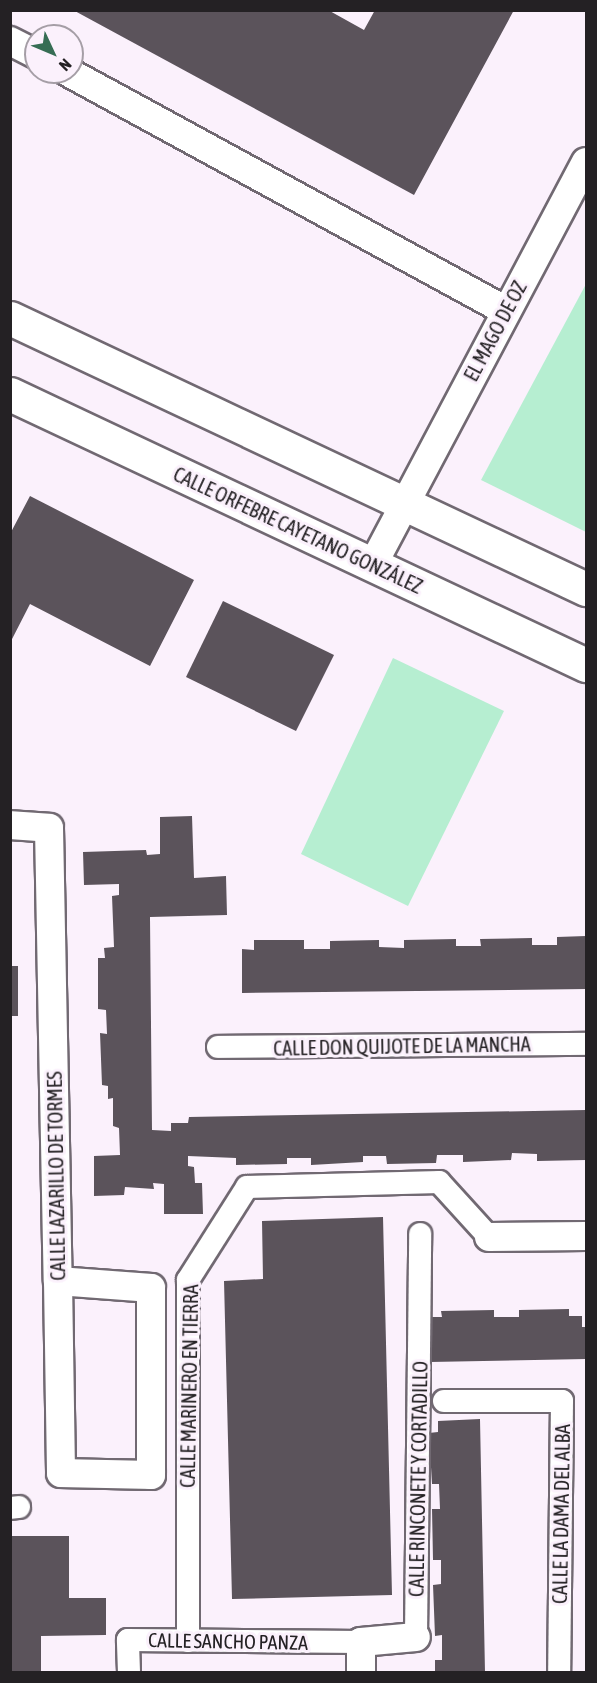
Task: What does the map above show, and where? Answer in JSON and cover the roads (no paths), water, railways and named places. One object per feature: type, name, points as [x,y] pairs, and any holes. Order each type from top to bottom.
[{"type":"street","points":[[10,40],[24,48]]},
{"type":"street","points":[[84,81],[506,310]]},
{"type":"street","name":"EL MAGO DE OZ","points":[[372,566],[586,162]]},
{"type":"street","points":[[10,318],[405,501],[586,590]]},
{"type":"street","name":"CALLE ORFEBRE CAYETANO GONZÁLEZ","points":[[10,394],[586,665]]},
{"type":"street","name":"CALLE LAZARILLO DE TORMES","points":[[10,825],[49,828],[61,1473],[151,1475],[152,1288],[58,1281]]},
{"type":"street","name":"CALLE DON QUIJOTE DE LA MANCHA","points":[[218,1047],[586,1044]]},
{"type":"street","name":"CALLE MARINERO EN TIERRA","points":[[188,1641],[188,1280],[247,1187],[439,1182],[489,1238],[586,1236]]},
{"type":"street","name":"CALLE RINCONETE Y CORTADILLO","points":[[361,1642],[416,1637],[420,1234]]},
{"type":"street","name":"CALLE LA DAMA DEL ALBA","points":[[444,1401],[562,1401],[559,1672]]},
{"type":"street","name":"CALLE SANCHO PANZA","points":[[129,1672],[128,1640],[361,1642]]},
{"type":"street","points":[[361,1642],[361,1672]]}]
